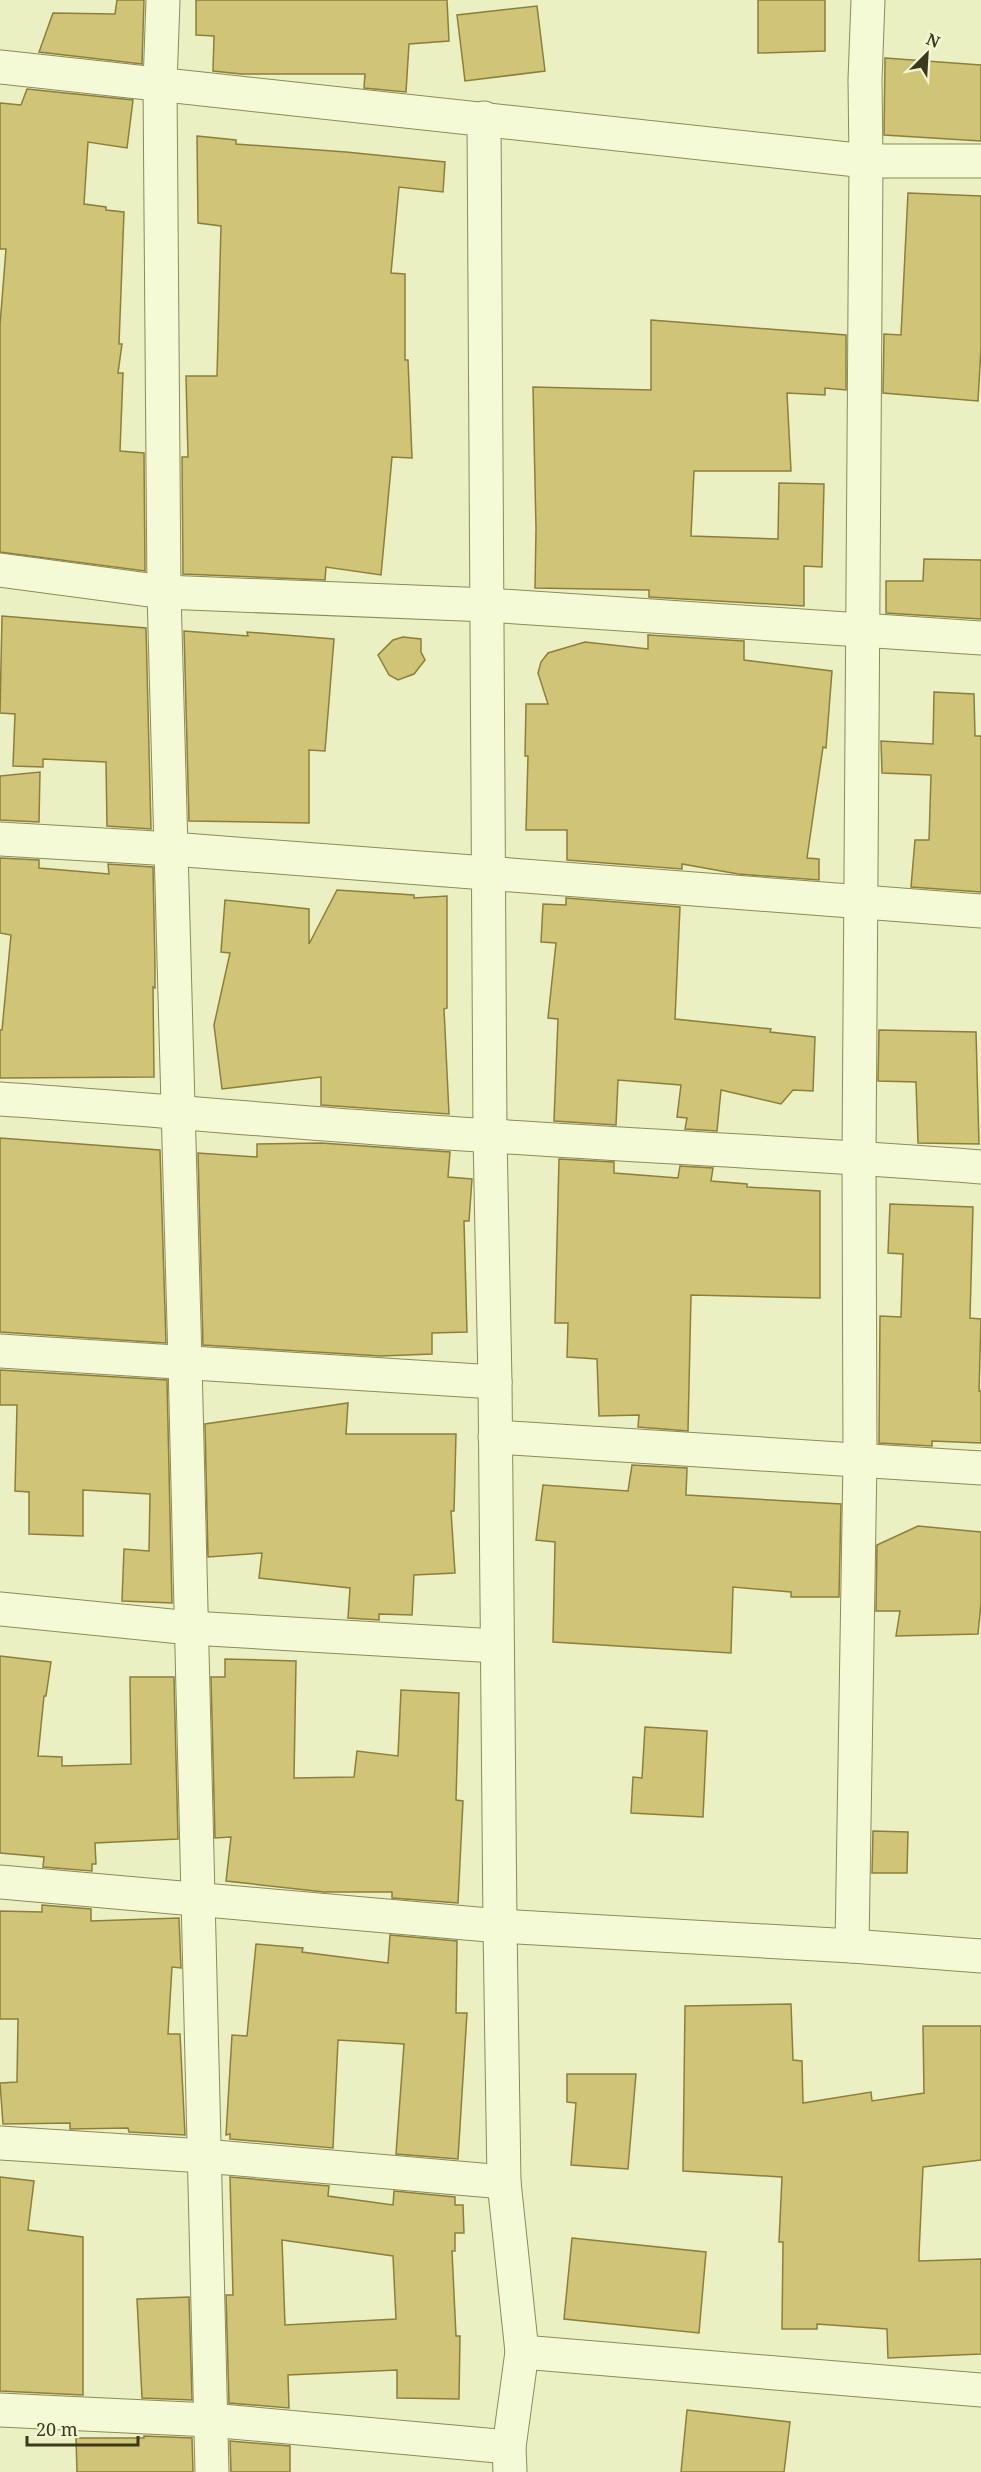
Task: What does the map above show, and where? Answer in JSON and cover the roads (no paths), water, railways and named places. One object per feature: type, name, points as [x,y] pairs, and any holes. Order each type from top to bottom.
[{"type":"street","points":[[163,0],[160,84],[164,592],[212,2472]]},
{"type":"street","points":[[852,1946],[860,1460],[860,902],[865,80],[868,0]]},
{"type":"street","points":[[0,67],[866,161],[981,161]]},
{"type":"street","points":[[0,2410],[210,2421],[509,2460],[522,2352],[504,2182],[490,1136],[484,118]]},
{"type":"street","points":[[0,570],[164,592],[488,605],[981,638]]},
{"type":"street","points":[[0,839],[172,849],[981,910]]},
{"type":"street","points":[[0,1099],[177,1110],[490,1136],[859,1157],[981,1167]]},
{"type":"street","points":[[0,1351],[495,1382]]},
{"type":"street","points":[[495,1437],[981,1468]]},
{"type":"street","points":[[0,1609],[191,1628],[497,1646]]},
{"type":"street","points":[[0,1882],[500,1926],[852,1946],[981,1956]]},
{"type":"street","points":[[0,2143],[204,2156],[504,2182]]},
{"type":"street","points":[[522,2352],[981,2390]]}]
